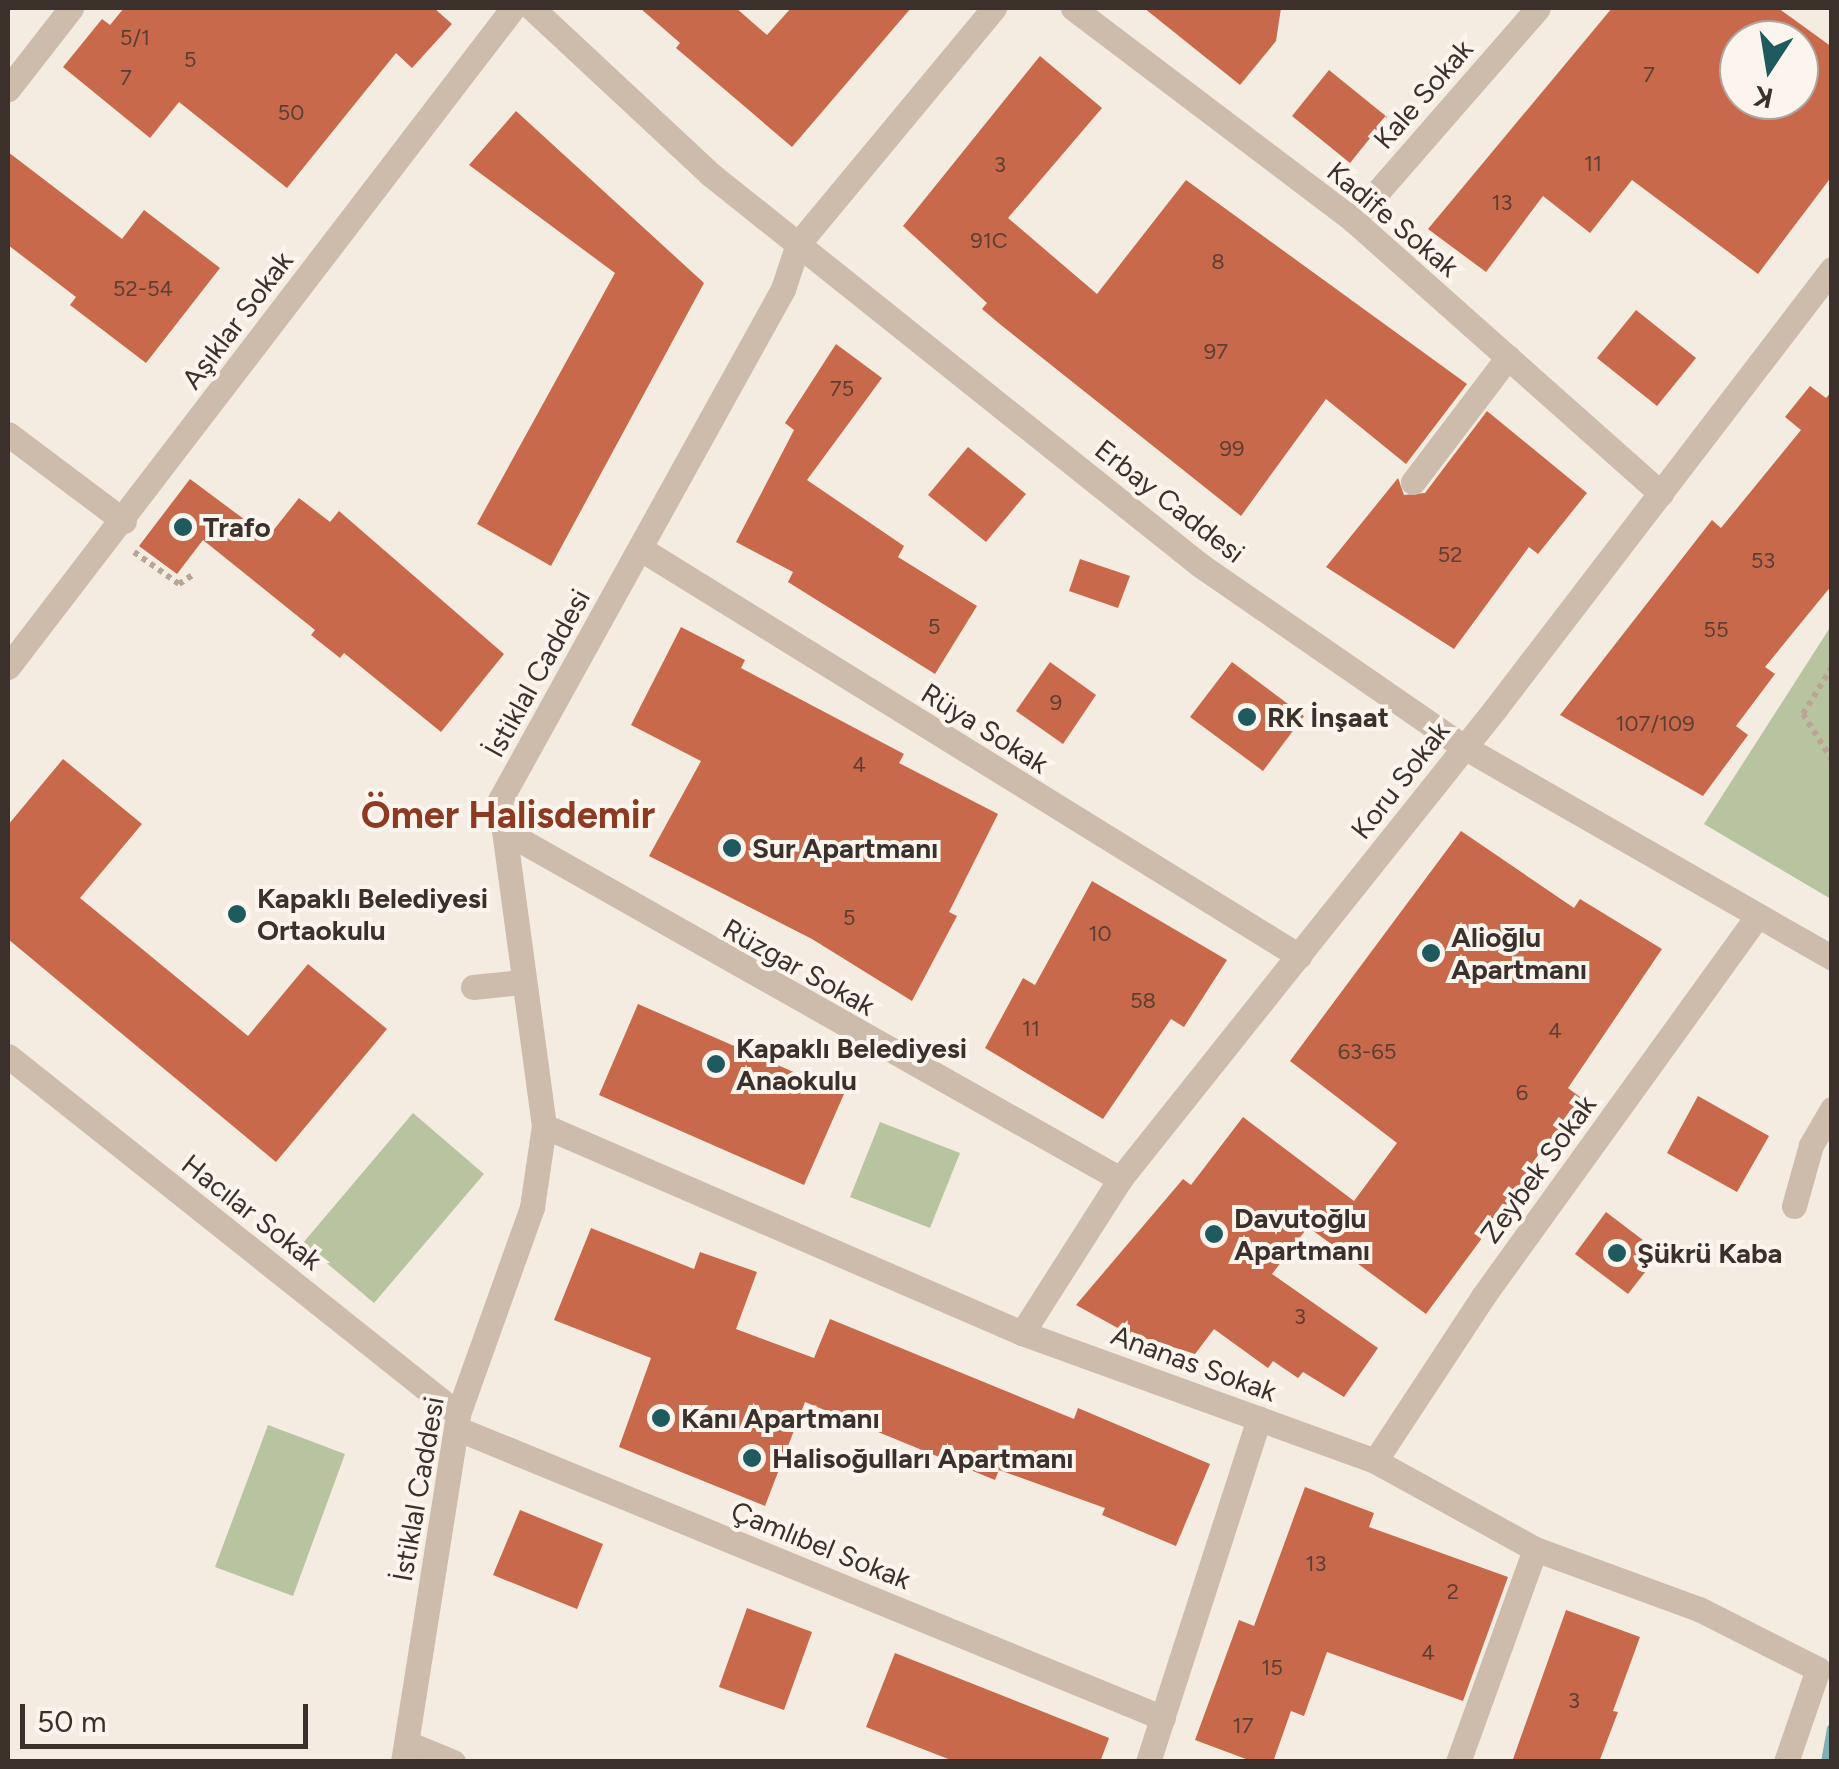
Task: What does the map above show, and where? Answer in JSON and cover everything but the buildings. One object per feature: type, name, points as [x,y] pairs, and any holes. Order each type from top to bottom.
[{"type":"street","points":[[8,89],[71,8]]},
{"type":"street","name":"Aşıklar Sokak","points":[[8,667],[124,522],[513,8]]},
{"type":"street","name":"Erbay Caddesi","points":[[532,8],[710,174],[1200,565],[1464,747],[1832,958]]},
{"type":"street","name":"İstiklal Caddesi","points":[[405,1752],[457,1421],[532,1207],[544,1126],[521,982],[500,800],[783,289],[798,244],[994,8]]},
{"type":"street","name":"Kadife Sokak","points":[[1073,8],[1353,220],[1661,494]]},
{"type":"street","name":"Kale Sokak","points":[[1353,220],[1538,8]]},
{"type":"street","name":"Koru Sokak","points":[[1022,1332],[1120,1179],[1464,747],[1832,270]]},
{"type":"street","points":[[1413,482],[1508,358]]},
{"type":"street","points":[[8,434],[124,522]]},
{"type":"street","name":"Rüya Sokak","points":[[642,549],[1299,956]]},
{"type":"street","name":"Rüzgar Sokak","points":[[504,832],[1120,1179]]},
{"type":"street","name":"Zeybek Sokak","points":[[1375,1461],[1484,1295],[1758,916]]},
{"type":"street","points":[[473,987],[521,982]]},
{"type":"street","name":"Hacılar Sokak","points":[[8,1056],[133,1140],[457,1421]]},
{"type":"street","points":[[1794,1206],[1811,1145],[1832,1109]]},
{"type":"street","name":"Ananas Sokak","points":[[544,1126],[1022,1332],[1375,1461],[1535,1549],[1699,1609],[1818,1670],[1786,1762]]},
{"type":"street","points":[[1148,1762],[1260,1419]]},
{"type":"street","name":"Çamlıbel Sokak","points":[[457,1421],[1163,1718]]},
{"type":"street","points":[[1458,1762],[1535,1549]]},
{"type":"street","points":[[405,1752],[452,1762]]},
{"type":"path","points":[[129,548],[179,584],[194,574]]},
{"type":"path","points":[[1832,667],[1804,714],[1832,760]]},
{"type":"green space","points":[[1831,626],[1831,899],[1704,824]]},
{"type":"green space","points":[[413,1113],[484,1174],[374,1303],[303,1243]]},
{"type":"green space","points":[[880,1122],[960,1153],[930,1228],[850,1197]]},
{"type":"green space","points":[[268,1425],[345,1454],[293,1596],[215,1567]]},
{"type":"waterway","points":[[1826,1762],[1832,1729]]},
{"type":"place","name":"Trafo","points":[[183,527]]},
{"type":"place","name":"RK İnşaat","points":[[1247,717]]},
{"type":"place","name":"Sur Apartmanı","points":[[732,848]]},
{"type":"place","name":"Kapaklı Belediyesi Ortaokulu","points":[[237,914]]},
{"type":"place","name":"Alioğlu Apartmanı","points":[[1431,953]]},
{"type":"place","name":"Kapaklı Belediyesi Anaokulu","points":[[716,1064]]},
{"type":"place","name":"Davutoğlu Apartmanı","points":[[1214,1234]]},
{"type":"place","name":"Şükrü Kaba","points":[[1617,1253]]},
{"type":"place","name":"Kanı Apartmanı","points":[[661,1418]]},
{"type":"place","name":"Halisoğulları Apartmanı","points":[[752,1458]]},
{"type":"district","name":"Ömer Halisdemir","points":[[508,816]]}]
